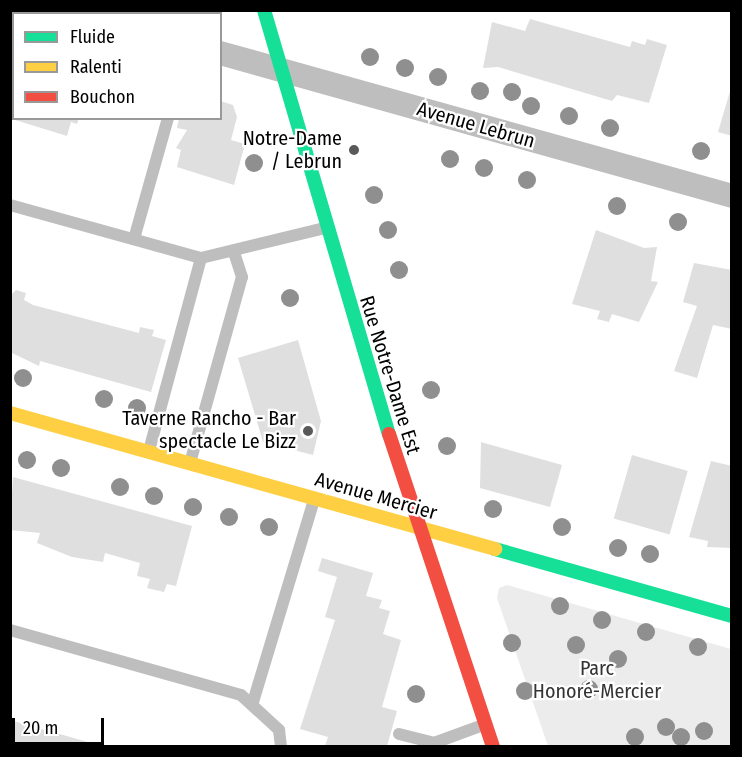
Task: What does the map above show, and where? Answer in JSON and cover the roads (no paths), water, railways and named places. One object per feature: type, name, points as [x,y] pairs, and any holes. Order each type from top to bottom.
[{"type":"main road","name":"Rue Notre-Dame Est","points":[[264,10],[325,228],[419,529],[493,747]]},
{"type":"main road","name":"Avenue Mercier","points":[[10,413],[732,616]]},
{"type":"street","name":"Avenue Lebrun","points":[[222,54],[732,196]]},
{"type":"lane","points":[[134,239],[167,120]]},
{"type":"lane","points":[[10,205],[201,258],[325,228]]},
{"type":"lane","points":[[190,464],[242,277],[233,250]]},
{"type":"lane","points":[[149,452],[201,258]]},
{"type":"lane","points":[[253,702],[315,499]]},
{"type":"lane","points":[[10,630],[253,702],[279,730],[282,747]]},
{"type":"lane","points":[[399,734],[434,743],[485,725]]},
{"type":"place","name":"Notre-Dame / Lebrun","points":[[354,150]]},
{"type":"place","name":"Taverne Rancho - Bar spectacle Le Bizz","points":[[308,431]]},
{"type":"park label","name":"Parc Honoré-Mercier","points":[[597,680]]}]
